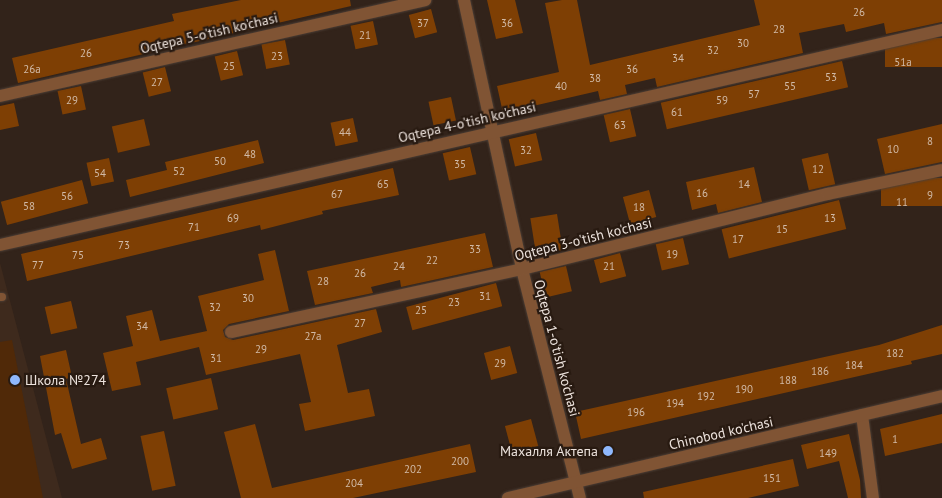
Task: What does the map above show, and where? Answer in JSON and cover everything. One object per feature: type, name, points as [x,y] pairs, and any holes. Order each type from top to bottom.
[{"type":"street","name":"Oqtepa 5-o'tish ko'chasi","points":[[0,96],[425,0]]},
{"type":"street","name":"Oqtepa 1-o'tish ko'chasi","points":[[464,0],[522,269],[580,498]]},
{"type":"street","name":"Oqtepa 4-o'tish ko'chasi","points":[[0,245],[942,30]]},
{"type":"street","name":"Oqtepa 3-o'tish ko'chasi","points":[[231,332],[522,269],[828,194],[942,170]]},
{"type":"street","name":"Chinobod ko'chasi","points":[[508,498],[942,396]]},
{"type":"street","points":[[862,415],[874,498]]},
{"type":"shaded area","name":"Школа №274","points":[[0,263],[62,498],[0,498]]},
{"type":"shaded area","points":[[12,340],[43,498],[0,498],[0,342]]},
{"type":"building","points":[[241,0],[350,0],[351,6],[18,83],[12,58],[174,21],[172,14]]},
{"type":"building","points":[[487,0],[515,0],[523,33],[496,39]]},
{"type":"building","points":[[577,0],[590,65],[760,25],[754,0],[942,0],[942,22],[886,34],[884,23],[846,32],[844,24],[799,33],[803,53],[657,87],[655,78],[625,85],[627,94],[600,100],[598,91],[503,113],[497,86],[559,72],[545,3]]},
{"type":"building","points":[[431,9],[437,32],[415,38],[409,15]]},
{"type":"building","points":[[373,21],[378,44],[355,49],[351,26]]},
{"type":"building","points":[[885,38],[942,38],[942,67],[885,67]]},
{"type":"building","points":[[285,40],[290,65],[266,69],[261,45]]},
{"type":"building","points":[[237,51],[243,75],[221,81],[215,57]]},
{"type":"building","points":[[842,61],[848,87],[667,129],[661,103]]},
{"type":"building","points":[[165,67],[171,91],[149,97],[143,73]]},
{"type":"building","points":[[81,86],[86,109],[63,114],[58,91]]},
{"type":"building","points":[[451,97],[456,120],[433,125],[429,102]]},
{"type":"building","points":[[14,103],[19,126],[0,130],[0,106]]},
{"type":"building","points":[[630,109],[636,136],[610,142],[604,115]]},
{"type":"building","points":[[353,118],[358,141],[335,146],[331,123]]},
{"type":"building","points":[[144,119],[150,145],[118,153],[112,126]]},
{"type":"building","points":[[942,124],[942,162],[885,174],[877,139]]},
{"type":"building","points":[[536,133],[542,160],[515,167],[509,139]]},
{"type":"building","points":[[258,140],[264,163],[130,197],[126,180],[167,170],[165,162]]},
{"type":"building","points":[[470,147],[476,174],[449,181],[443,153]]},
{"type":"building","points":[[828,153],[835,184],[809,190],[802,159]]},
{"type":"building","points":[[109,158],[114,181],[91,186],[87,163]]},
{"type":"building","points":[[754,167],[762,202],[718,213],[716,204],[692,210],[686,182]]},
{"type":"building","points":[[393,168],[399,195],[322,211],[323,214],[261,230],[260,225],[27,281],[21,254]]},
{"type":"building","points":[[881,178],[942,178],[942,206],[881,206]]},
{"type":"building","points":[[82,180],[88,203],[7,225],[1,202]]},
{"type":"building","points":[[649,190],[656,217],[630,224],[623,197]]},
{"type":"building","points":[[839,200],[846,229],[729,258],[722,229]]},
{"type":"building","points":[[557,214],[563,251],[536,255],[530,218]]},
{"type":"building","points":[[485,233],[493,267],[401,287],[400,280],[371,287],[373,293],[315,305],[307,271]]},
{"type":"building","points":[[683,238],[689,264],[662,271],[656,244]]},
{"type":"building","points":[[275,250],[289,311],[229,324],[223,330],[225,337],[233,340],[376,309],[382,332],[337,345],[348,393],[369,389],[375,416],[305,431],[299,404],[311,402],[300,354],[206,375],[199,347],[136,362],[141,385],[112,391],[103,353],[133,346],[126,316],[152,310],[160,341],[207,331],[198,296],[264,280],[258,254]]},
{"type":"building","points":[[620,253],[626,276],[600,283],[594,260]]},
{"type":"building","points":[[566,266],[572,291],[546,297],[540,272]]},
{"type":"building","points":[[496,283],[502,306],[412,330],[406,307]]},
{"type":"building","points":[[71,301],[77,328],[51,334],[45,307]]},
{"type":"building","points":[[942,325],[942,354],[911,361],[912,364],[581,439],[575,412],[879,345]]},
{"type":"building","points":[[510,346],[517,373],[491,380],[484,353]]},
{"type":"building","points":[[66,350],[72,377],[66,379],[81,444],[101,438],[107,459],[72,469],[61,433],[55,435],[40,356]]},
{"type":"building","points":[[211,378],[218,409],[173,420],[166,388]]},
{"type":"building","points":[[942,414],[942,443],[885,456],[880,429]]},
{"type":"building","points":[[531,419],[538,446],[512,453],[505,426]]},
{"type":"building","points":[[255,424],[272,488],[470,444],[476,472],[353,498],[241,498],[224,432]]},
{"type":"building","points":[[164,431],[176,486],[152,491],[141,436]]},
{"type":"building","points":[[849,434],[860,480],[861,498],[848,498],[839,461],[807,469],[801,445]]},
{"type":"building","points":[[793,459],[799,486],[748,498],[644,498],[643,492]]},
{"type":"place","name":"Школа №274","points":[[15,380]]},
{"type":"place","name":"Махалля Актепа","points":[[608,451]]}]
